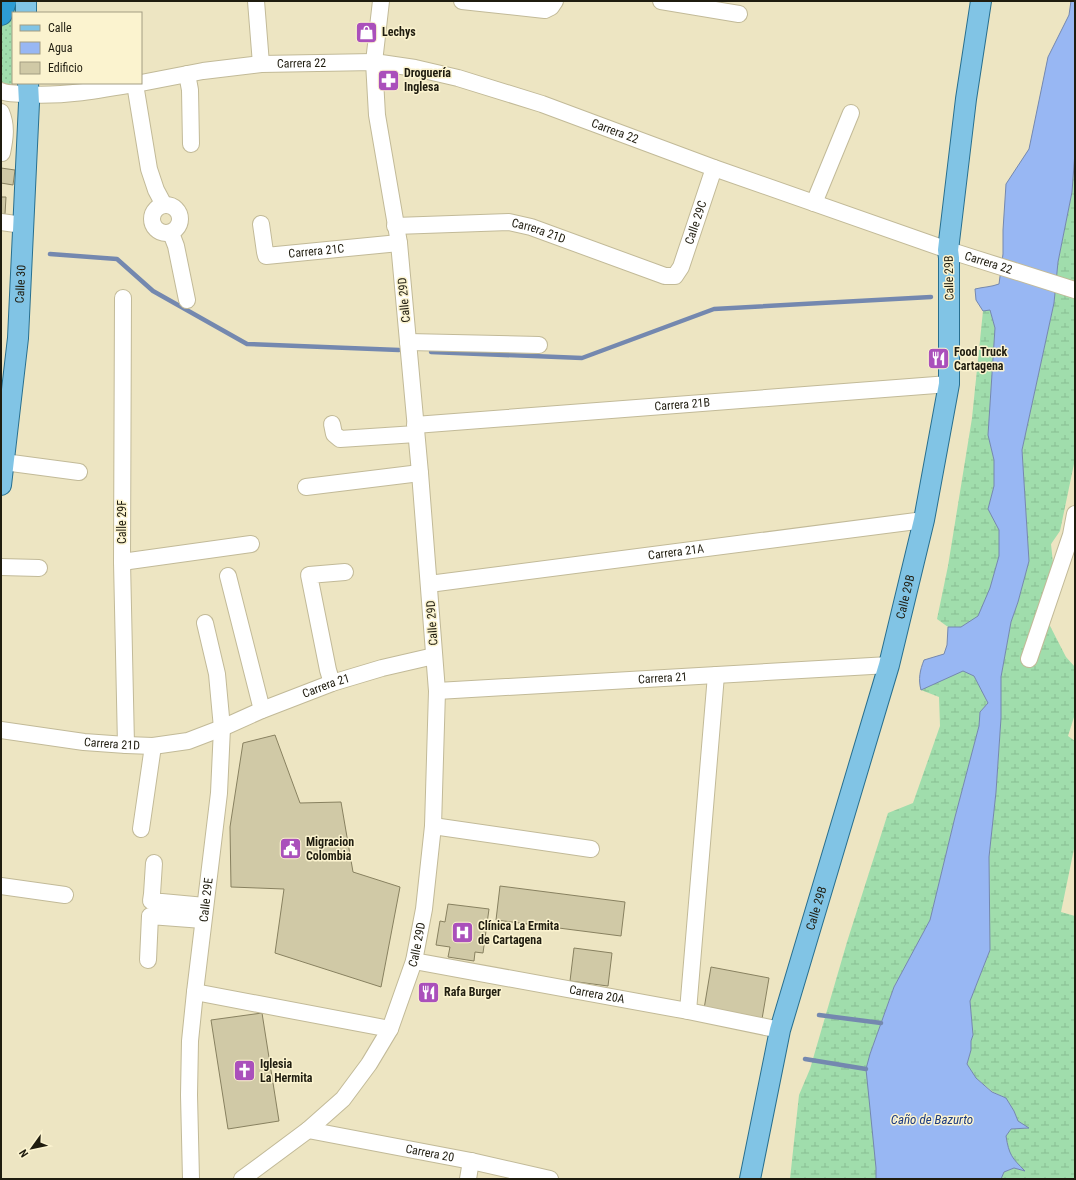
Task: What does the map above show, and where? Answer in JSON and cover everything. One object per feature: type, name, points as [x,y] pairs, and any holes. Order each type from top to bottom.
[{"type":"highway","points":[[1,14],[5,1]]},
{"type":"main road","points":[[26,1],[26,12]]},
{"type":"main road","name":"Calle 29B","points":[[750,1179],[780,1030],[889,665],[924,520],[949,384],[948,250],[966,99],[981,1]]},
{"type":"main road","name":"Calle 30","points":[[1,485],[18,338],[27,153],[28,89]]},
{"type":"street","points":[[256,1],[261,64]]},
{"type":"street","name":"Calle 29D","points":[[242,1179],[308,1130],[343,1099],[369,1064],[390,1029],[414,960],[424,909],[433,826],[437,691],[420,473],[399,243],[377,115],[374,62],[381,1]]},
{"type":"street","points":[[462,1],[545,10],[551,7],[555,1]]},
{"type":"street","points":[[661,1],[709,5],[740,14]]},
{"type":"street","name":"Carrera 22","points":[[142,82],[203,71],[261,64],[374,62],[415,68],[458,78],[542,104],[714,168],[948,250],[1075,290]]},
{"type":"street","points":[[187,74],[190,90],[191,144]]},
{"type":"street","name":"Carrera 22","points":[[1,91],[8,93],[28,89],[62,94],[87,92],[133,84]]},
{"type":"street","points":[[139,84],[149,169],[156,190],[164,205],[170,206],[180,215],[180,222],[177,229],[171,233],[176,246],[187,300]]},
{"type":"street","points":[[1,112],[6,128],[2,153],[27,153]]},
{"type":"street","points":[[814,203],[851,113]]},
{"type":"street","name":"Calle 29C","points":[[675,276],[681,268],[714,168]]},
{"type":"street","points":[[1,222],[23,225]]},
{"type":"street","name":"Carrera 21D","points":[[395,226],[509,222],[531,227],[665,276],[675,276]]},
{"type":"street","name":"Carrera 21C","points":[[261,224],[266,256],[399,243]]},
{"type":"street","name":"Calle 29F","points":[[124,298],[122,562],[126,745]]},
{"type":"street","points":[[408,342],[539,345]]},
{"type":"street","name":"Carrera 21B","points":[[332,424],[334,434],[340,439],[416,429],[949,384]]},
{"type":"street","points":[[4,462],[79,472]]},
{"type":"street","points":[[306,487],[420,473]]},
{"type":"street","points":[[1029,659],[1073,536],[1075,514]]},
{"type":"street","name":"Carrera 21A","points":[[429,584],[924,520]]},
{"type":"street","points":[[122,562],[251,544]]},
{"type":"street","points":[[1,567],[39,568]]},
{"type":"street","points":[[332,683],[328,670],[309,575],[345,572]]},
{"type":"street","points":[[228,576],[262,710]]},
{"type":"street","name":"Calle 29E","points":[[191,1179],[189,1095],[190,1041],[194,992],[219,793],[222,728],[217,674],[205,623]]},
{"type":"street","name":"Carrera 21","points":[[222,728],[262,710],[332,683],[382,668],[434,656]]},
{"type":"street","name":"Carrera 21","points":[[437,691],[889,665]]},
{"type":"street","points":[[688,1011],[716,675]]},
{"type":"street","name":"Carrera 21D","points":[[1,730],[84,742],[153,746],[188,741],[222,728]]},
{"type":"street","points":[[141,829],[153,746]]},
{"type":"street","points":[[433,826],[591,849]]},
{"type":"street","points":[[148,960],[150,908],[154,863]]},
{"type":"street","points":[[1,886],[65,895]]},
{"type":"street","points":[[150,908],[204,913]]},
{"type":"street","name":"Carrera 20A","points":[[414,960],[688,1011],[780,1030]]},
{"type":"street","points":[[194,992],[390,1029]]},
{"type":"street","name":"Carrera 20","points":[[308,1130],[550,1179]]},
{"type":"street","points":[[468,1179],[471,1162]]},
{"type":"green space","points":[[10,1],[19,1],[19,12],[12,12],[12,83],[9,84],[1,82],[1,30]]},
{"type":"green space","points":[[1075,152],[1075,459],[1060,531],[1051,544],[1057,582],[1048,622],[1066,657],[1075,667],[1075,714],[1068,736],[1075,741],[1075,844],[1061,912],[1075,916],[1075,1179],[1001,1179],[1004,1172],[1014,1168],[1024,1171],[1012,1158],[1006,1136],[1011,1129],[1028,1128],[1018,1121],[1006,1098],[993,1092],[976,1078],[967,1064],[973,1035],[970,1001],[990,950],[989,857],[996,792],[1001,718],[1001,677],[1011,622],[1029,561],[1022,450],[1054,303],[1058,262],[1072,192]]},
{"type":"green space","points":[[990,309],[995,328],[988,435],[994,460],[994,486],[988,509],[999,530],[999,556],[990,589],[978,616],[961,627],[948,627],[937,619],[948,566],[972,418],[983,311]]},
{"type":"green space","points":[[963,670],[974,676],[988,703],[980,712],[979,726],[930,920],[894,987],[870,1054],[876,1179],[790,1179],[799,1095],[810,1069],[847,942],[888,813],[913,803],[940,726],[939,697],[921,690]]},
{"type":"water","name":"Caño de Bazurto","points":[[1071,1],[1075,1],[1075,152],[1072,192],[1058,262],[1054,303],[1022,450],[1029,561],[1011,622],[1001,677],[1001,718],[996,792],[989,857],[990,950],[970,1001],[973,1035],[967,1064],[976,1078],[992,1092],[1006,1098],[1018,1121],[1029,1128],[1011,1129],[1006,1136],[1008,1148],[1012,1156],[1025,1171],[1014,1168],[1004,1172],[1001,1179],[876,1179],[866,1069],[894,987],[930,920],[979,726],[980,712],[988,703],[974,676],[963,671],[921,690],[920,682],[924,660],[944,654],[947,645],[948,627],[961,627],[978,616],[990,588],[999,556],[999,530],[988,509],[994,486],[994,460],[988,435],[995,328],[990,310],[983,311],[976,300],[975,289],[999,284],[1003,254],[1006,184],[1029,149],[1048,57],[1069,15]]},
{"type":"building","points":[[1,168],[15,170],[13,185],[1,183]]},
{"type":"building","points":[[1,197],[6,197],[5,214],[1,214]]},
{"type":"building","name":"Migracion Colombia","points":[[275,735],[300,803],[341,802],[353,872],[400,887],[381,987],[275,953],[284,889],[231,887],[230,827],[243,743]]},
{"type":"building","points":[[500,886],[625,902],[621,936],[496,920]]},
{"type":"building","name":"Clínica La Ermita de Cartagena","points":[[448,904],[489,909],[483,953],[475,952],[474,961],[448,957],[450,947],[436,945],[440,921],[445,922]]},
{"type":"building","points":[[574,948],[612,953],[608,986],[570,981]]},
{"type":"building","points":[[711,967],[769,978],[762,1019],[704,1009]]},
{"type":"building","name":"Iglesia La Hermita","points":[[262,1013],[279,1121],[228,1129],[211,1020]]},
{"type":"waterway","points":[[50,254],[117,259],[153,291],[247,344],[399,350]]},
{"type":"waterway","points":[[431,352],[582,358],[714,309],[931,297]]},
{"type":"waterway","points":[[819,1015],[881,1023]]},
{"type":"waterway","points":[[805,1059],[866,1069]]},
{"type":"place","name":"Lechys","points":[[367,32]]},
{"type":"place","name":"Droguería Inglesa","points":[[388,80]]},
{"type":"place","name":"Food Truck Cartagena","points":[[938,359]]},
{"type":"place","name":"Migracion Colombia","points":[[290,849]]},
{"type":"place","name":"Clínica La Ermita de Cartagena","points":[[462,933]]},
{"type":"place","name":"Rafa Burger","points":[[428,992]]},
{"type":"place","name":"Iglesia La Hermita","points":[[245,1071]]}]
